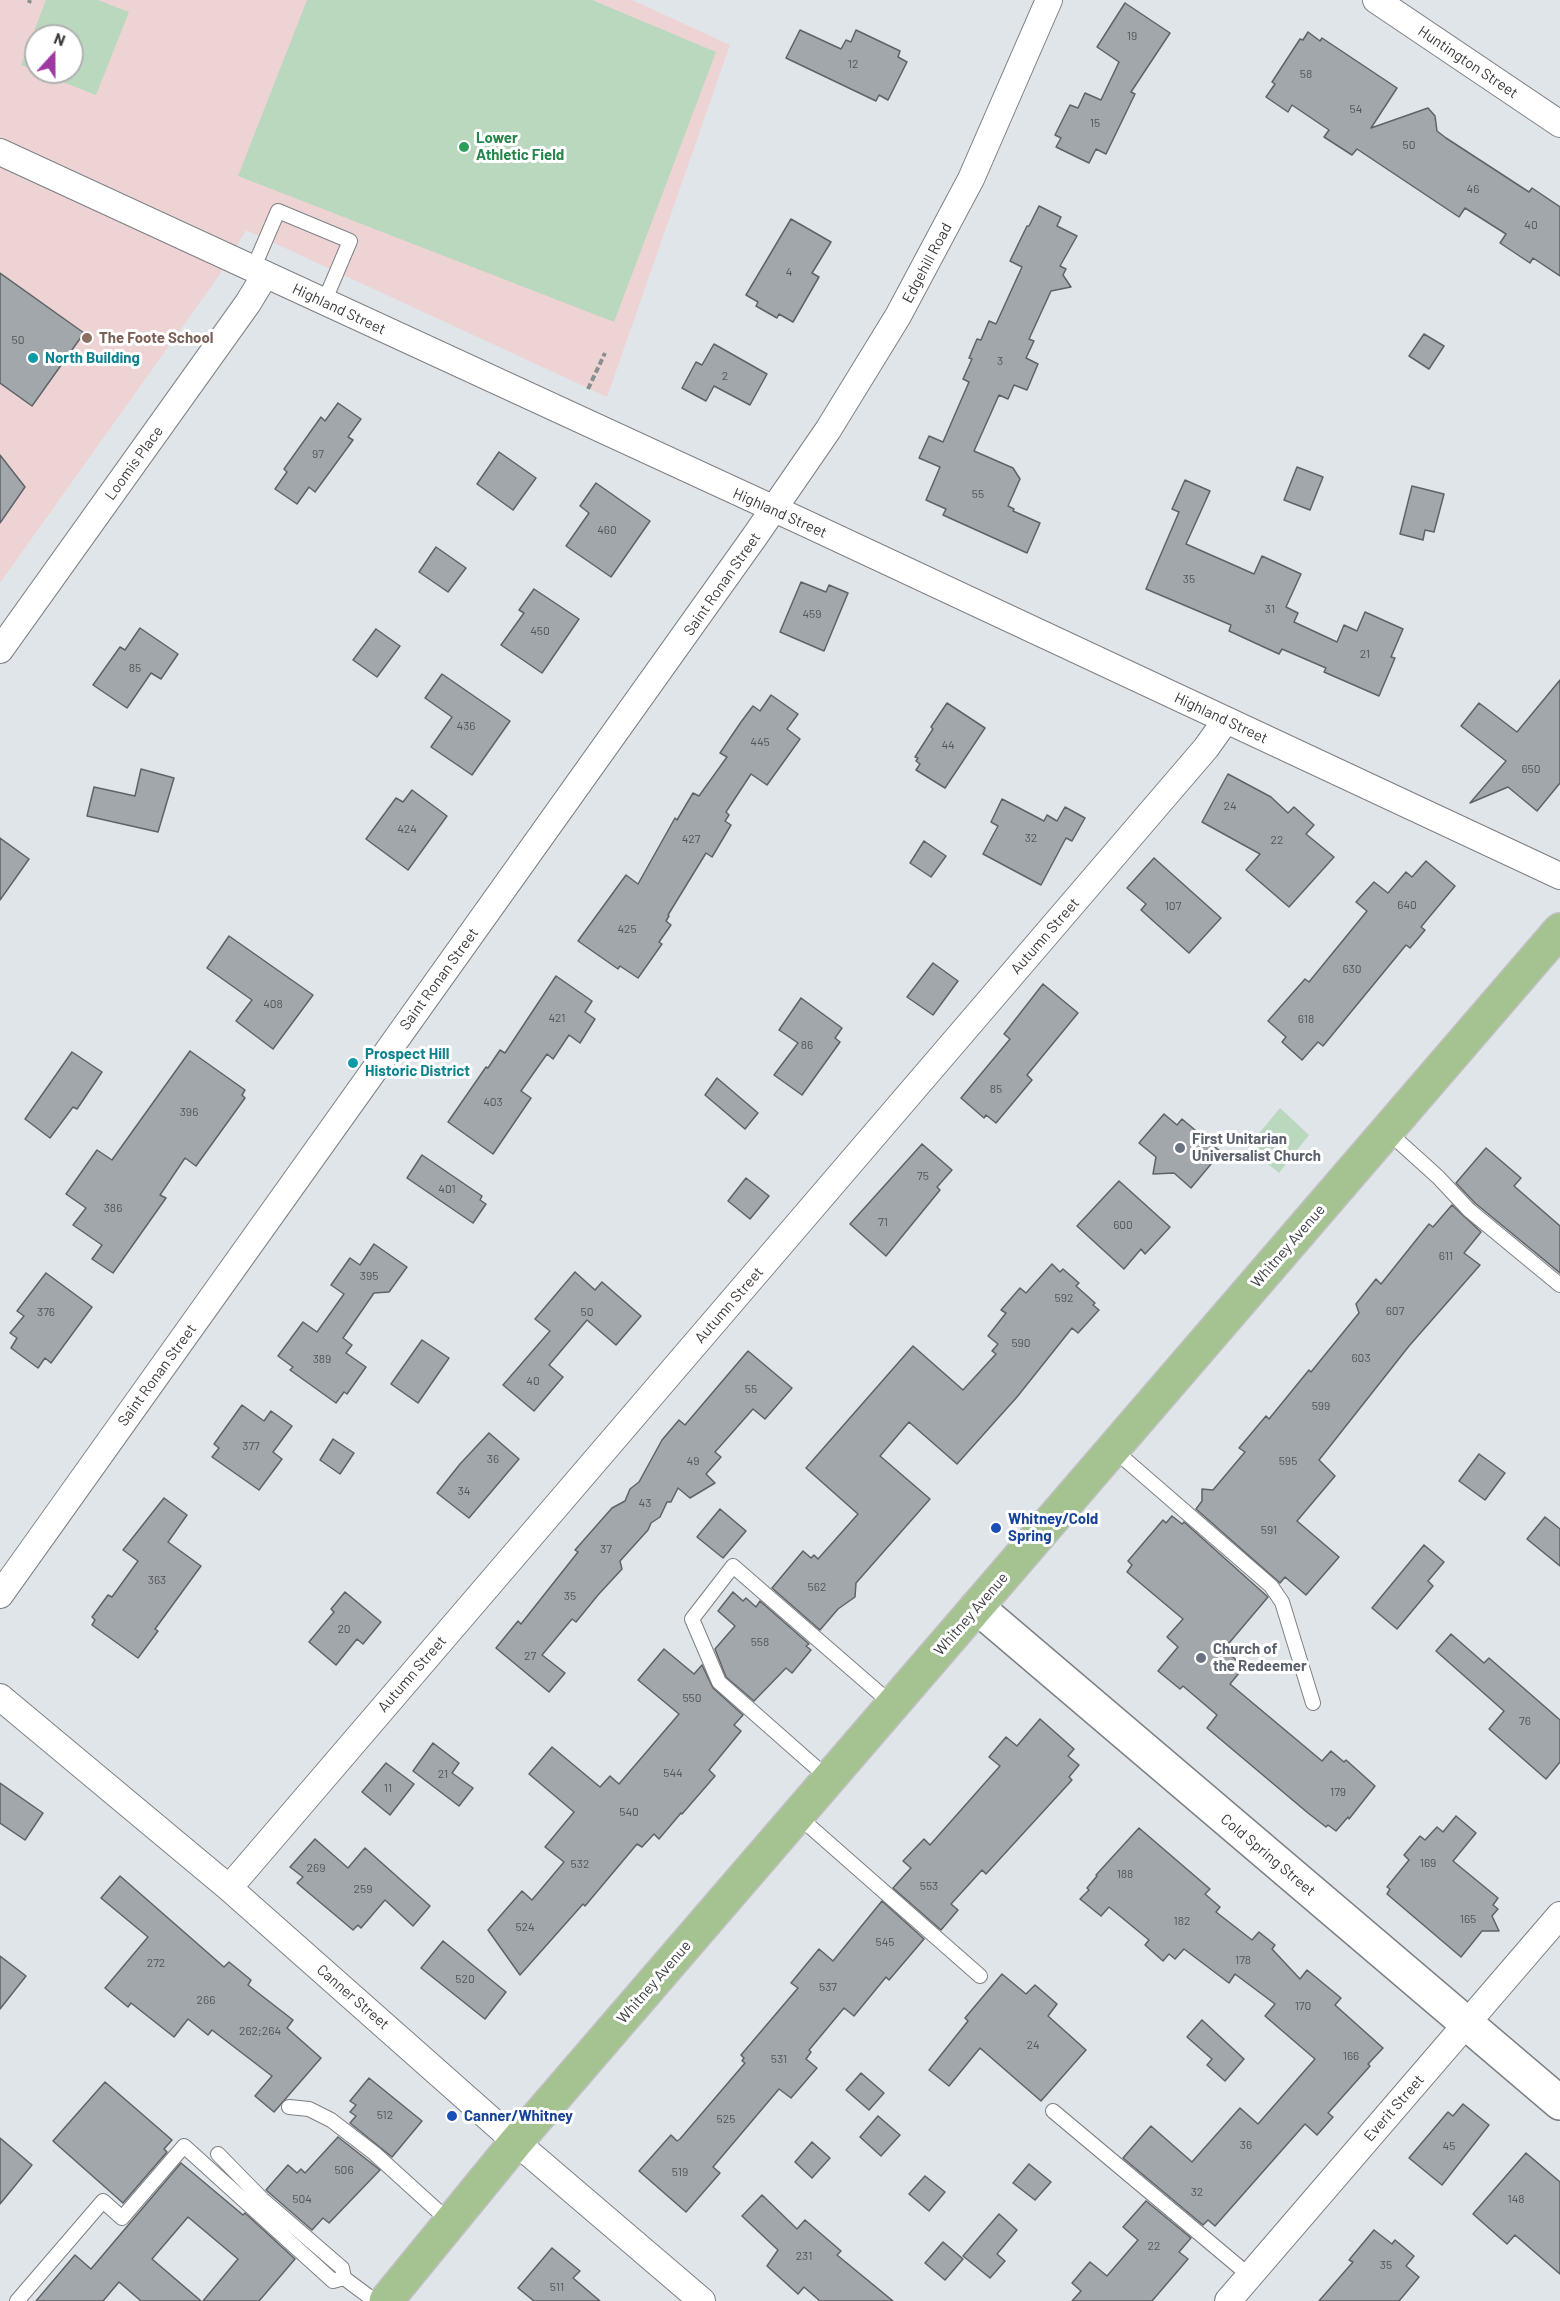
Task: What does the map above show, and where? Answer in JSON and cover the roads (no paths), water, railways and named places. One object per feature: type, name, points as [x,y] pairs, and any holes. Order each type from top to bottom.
[{"type":"main road","name":"Whitney Avenue","points":[[386,2301],[516,2142],[1560,930]]},
{"type":"street","name":"Edgehill Road","points":[[774,510],[861,378],[942,235],[972,179],[1049,0]]},
{"type":"street","name":"Huntington Street","points":[[1376,0],[1560,124]]},
{"type":"street","name":"Highland Street","points":[[0,152],[1560,876]]},
{"type":"street","name":"Loomis Place","points":[[0,650],[248,303],[259,272]]},
{"type":"street","name":"Saint Ronan Street","points":[[0,1595],[774,510]]},
{"type":"street","name":"Autumn Street","points":[[229,1888],[1206,748],[1226,720]]},
{"type":"street","name":"Cold Spring Street","points":[[977,1607],[1560,2103]]},
{"type":"street","name":"Canner Street","points":[[0,1697],[229,1888],[516,2142],[702,2301]]},
{"type":"street","name":"Everit Street","points":[[1228,2301],[1560,1915]]},
{"type":"lane","points":[[259,272],[278,211],[350,241],[324,302]]},
{"type":"lane","points":[[1387,1131],[1438,1177],[1469,1210],[1560,1285]]},
{"type":"lane","points":[[1113,1449],[1271,1586],[1282,1602],[1313,1703]]},
{"type":"lane","points":[[829,1779],[719,1682],[692,1619],[733,1566],[892,1706]]},
{"type":"lane","points":[[798,1816],[980,1976]]},
{"type":"lane","points":[[290,2107],[309,2109],[331,2120],[374,2153],[450,2222]]},
{"type":"lane","points":[[1053,2111],[1250,2276]]},
{"type":"lane","points":[[17,2301],[104,2201],[122,2218],[184,2146],[333,2281],[344,2278]]},
{"type":"lane","points":[[218,2154],[262,2199],[342,2268],[344,2278],[375,2301]]},
{"type":"place","name":"Lower Athletic Field","points":[[464,147]]},
{"type":"place","name":"The Foote School","points":[[87,338]]},
{"type":"place","name":"North Building","points":[[33,358]]},
{"type":"place","name":"Prospect Hill Historic District","points":[[353,1063]]},
{"type":"place","name":"First Unitarian Universalist Church","points":[[1180,1148]]},
{"type":"place","name":"Whitney/Cold Spring","points":[[996,1528]]},
{"type":"place","name":"Church of the Redeemer","points":[[1201,1658]]},
{"type":"place","name":"Canner/Whitney","points":[[452,2116]]}]
